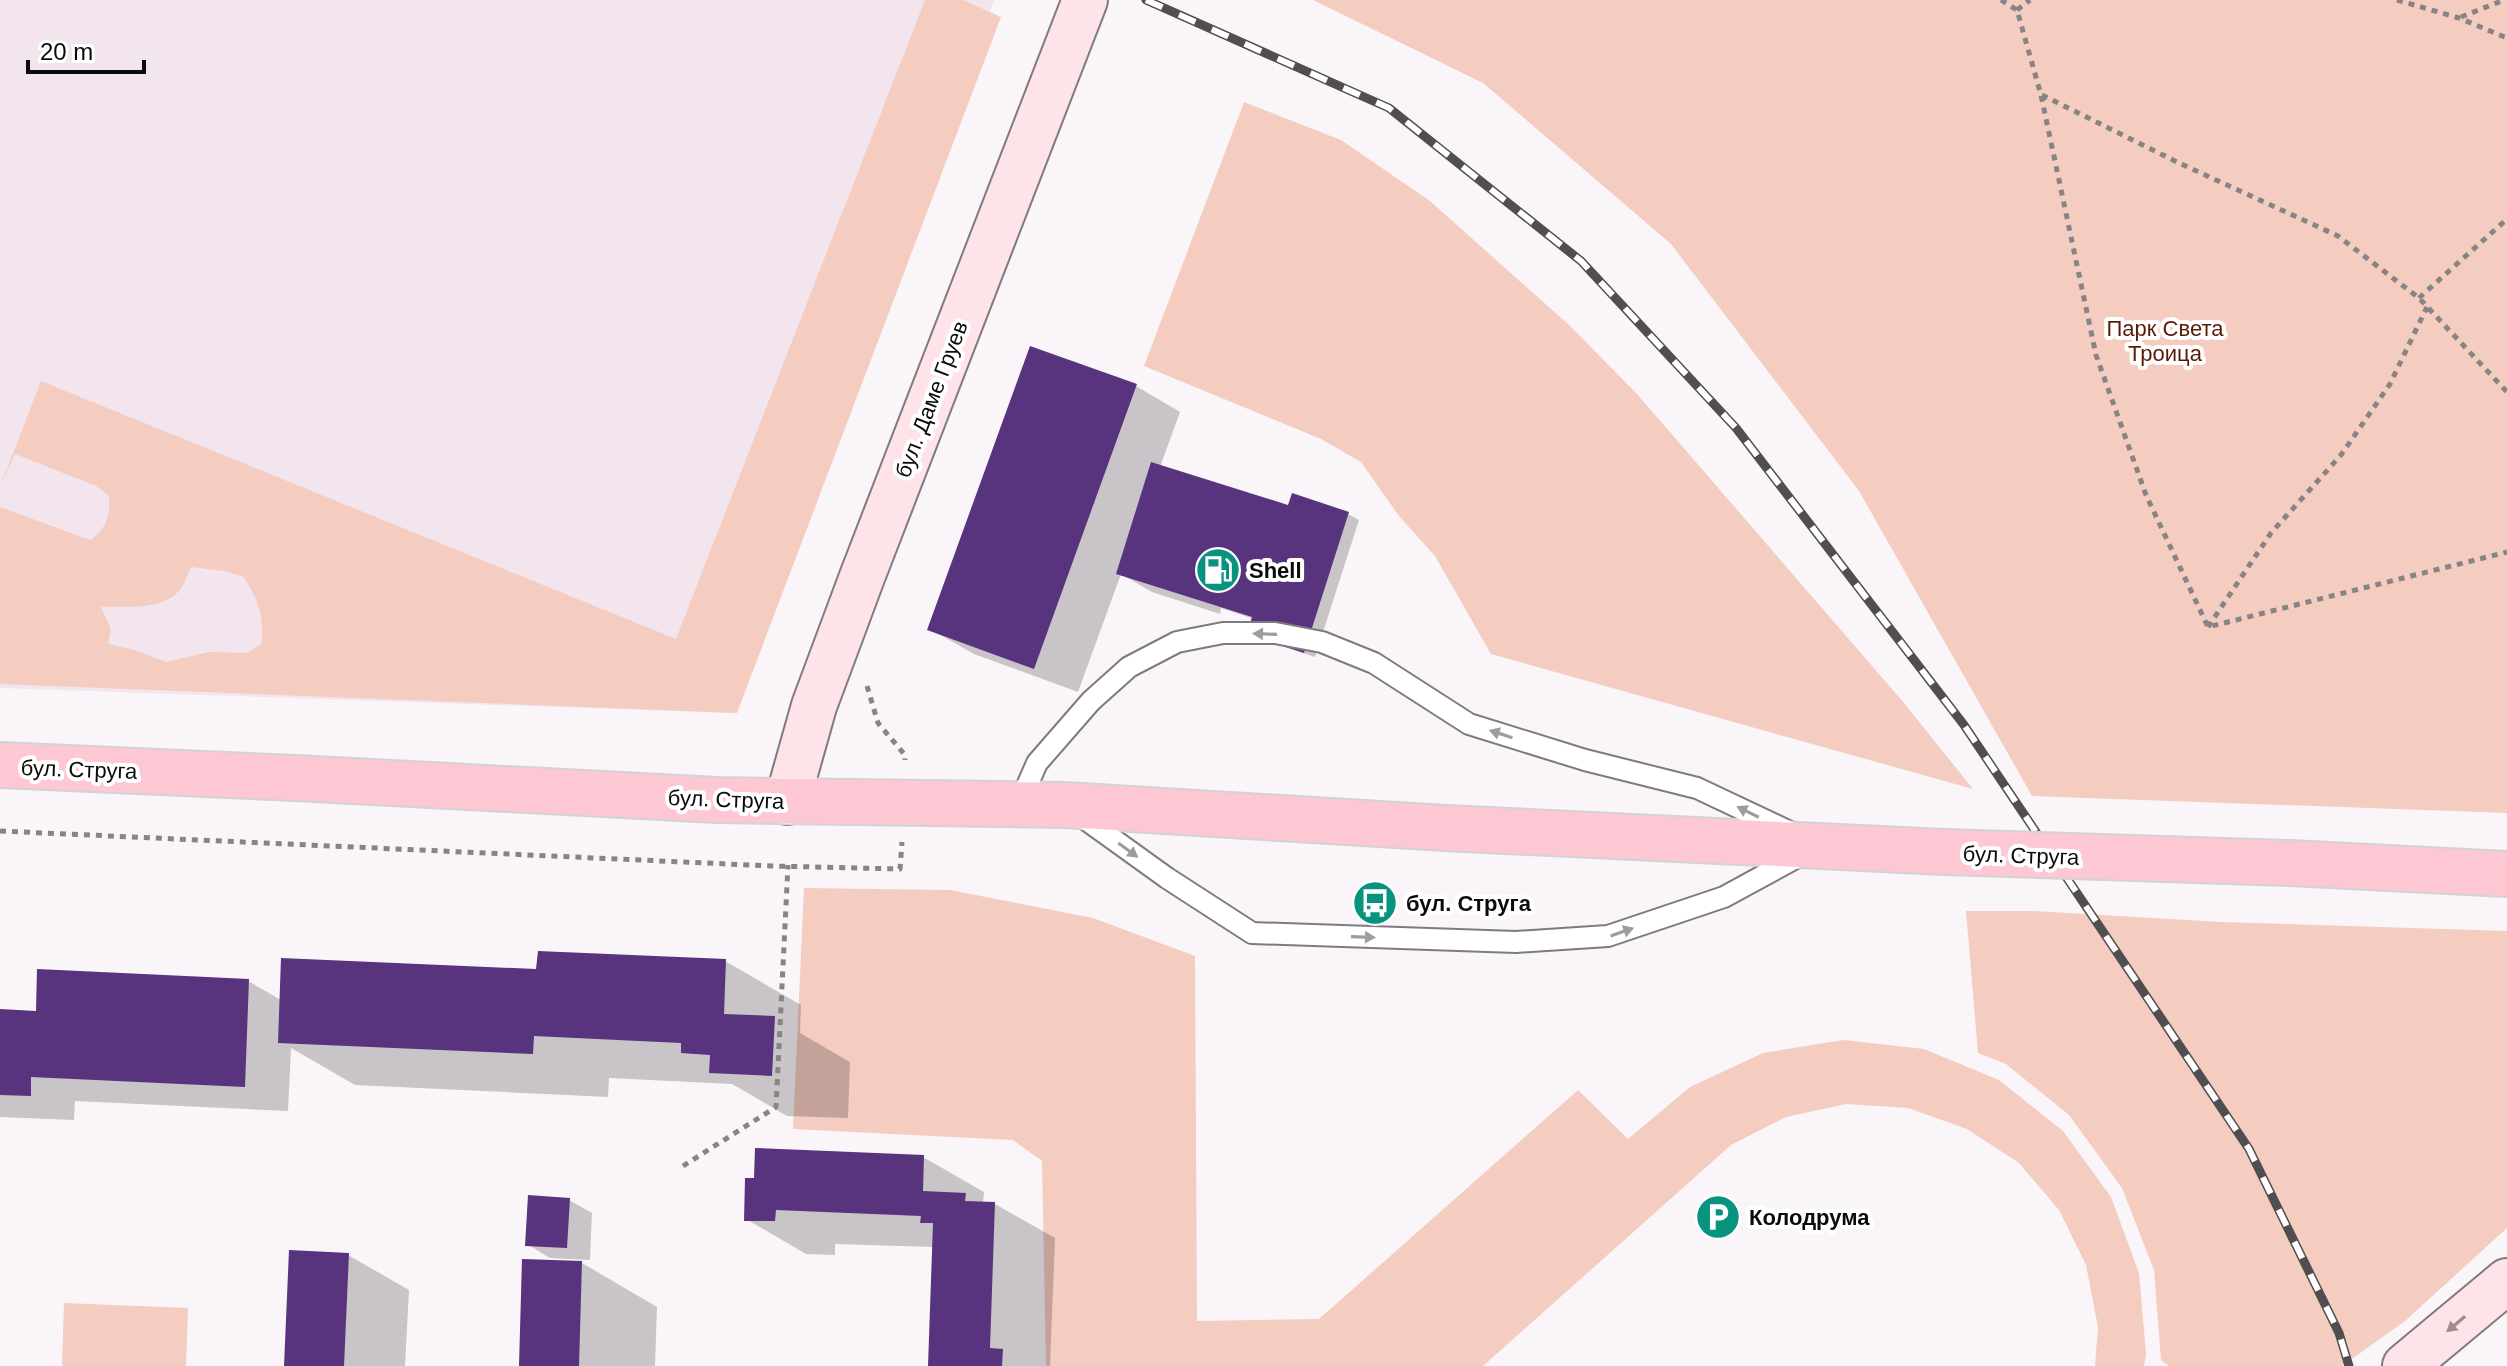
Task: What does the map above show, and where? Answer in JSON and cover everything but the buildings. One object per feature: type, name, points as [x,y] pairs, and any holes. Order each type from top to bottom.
[{"type":"main road","name":"бул. Даме Груев","points":[[787,802],[814,706],[1085,0]]},
{"type":"main road","name":"бул. Струга","points":[[0,765],[787,802],[1065,805],[1430,827],[1944,852],[2290,863],[2507,874]]},
{"type":"main road","points":[[2405,1366],[2507,1281]]},
{"type":"lane","points":[[1019,804],[1037,763],[1091,701],[1129,667],[1177,642],[1223,633],[1275,633],[1322,642],[1374,663],[1469,724],[1585,760],[1697,788],[1819,846]]},
{"type":"lane","points":[[1065,805],[1167,878],[1252,933],[1516,942],[1608,936],[1724,897],[1819,846]]},
{"type":"path","points":[[2001,0],[2017,10],[2041,95],[2096,355],[2146,495],[2208,627]]},
{"type":"path","points":[[2017,10],[2030,0]]},
{"type":"path","points":[[2397,0],[2459,18],[2507,38]]},
{"type":"path","points":[[2459,18],[2504,0]]},
{"type":"path","points":[[2041,95],[2338,236],[2419,298],[2507,392]]},
{"type":"path","points":[[2419,298],[2507,219]]},
{"type":"path","points":[[2208,627],[2271,533],[2341,455],[2390,384],[2427,307]]},
{"type":"path","points":[[2208,627],[2507,552]]},
{"type":"path","points":[[872,672],[867,686],[878,723],[905,755]]},
{"type":"path","points":[[0,831],[900,869]]},
{"type":"path","points":[[683,1166],[776,1107],[788,865]]},
{"type":"shaded area","points":[[0,0],[994,0],[731,713],[0,688]]},
{"type":"green space","points":[[925,0],[963,0],[1001,17],[737,713],[0,684],[0,507],[90,540],[104,527],[109,496],[96,486],[15,454],[0,487],[41,381],[676,639]],"holes":[[[191,567],[244,577],[259,609],[261,644],[247,653],[209,652],[166,662],[108,644],[111,629],[101,607],[143,606],[163,601],[180,590]]]},
{"type":"green space","name":"Парк Света Троица","points":[[1313,0],[2507,0],[2507,813],[2032,796],[1859,491],[1671,244],[1483,83]]},
{"type":"green space","points":[[1244,102],[1341,140],[1430,201],[1569,325],[1637,394],[1904,703],[1973,789],[1491,654],[1435,556],[1399,516],[1361,462],[1321,439],[1144,366]]},
{"type":"green space","points":[[804,888],[950,890],[1093,918],[1195,956],[1197,1321],[1319,1319],[1578,1090],[1628,1139],[1690,1087],[1763,1053],[1843,1040],[1924,1049],[1999,1080],[2063,1131],[2111,1197],[2139,1273],[2146,1354],[2144,1366],[2095,1366],[2098,1327],[2086,1265],[2059,1210],[2019,1163],[1967,1129],[1908,1108],[1846,1104],[1786,1117],[1731,1145],[1483,1366],[1046,1366],[1042,1161],[1013,1140],[793,1129]]},
{"type":"green space","points":[[1966,911],[2034,911],[2221,922],[2507,931],[2507,1228],[2405,1321],[2342,1366],[2169,1366],[2161,1360],[2154,1270],[2122,1188],[2069,1115],[2006,1064],[1978,1053]]},
{"type":"green space","points":[[64,1303],[188,1308],[186,1366],[62,1366]]},
{"type":"railway","points":[[1146,0],[1389,108],[1581,261],[1736,428],[1964,725],[2249,1149],[2339,1333],[2349,1366]]},
{"type":"place","name":"Shell","points":[[1218,570]]},
{"type":"place","name":"бул. Струга","points":[[1375,903]]},
{"type":"place","name":"Колодрума","points":[[1718,1217]]}]
